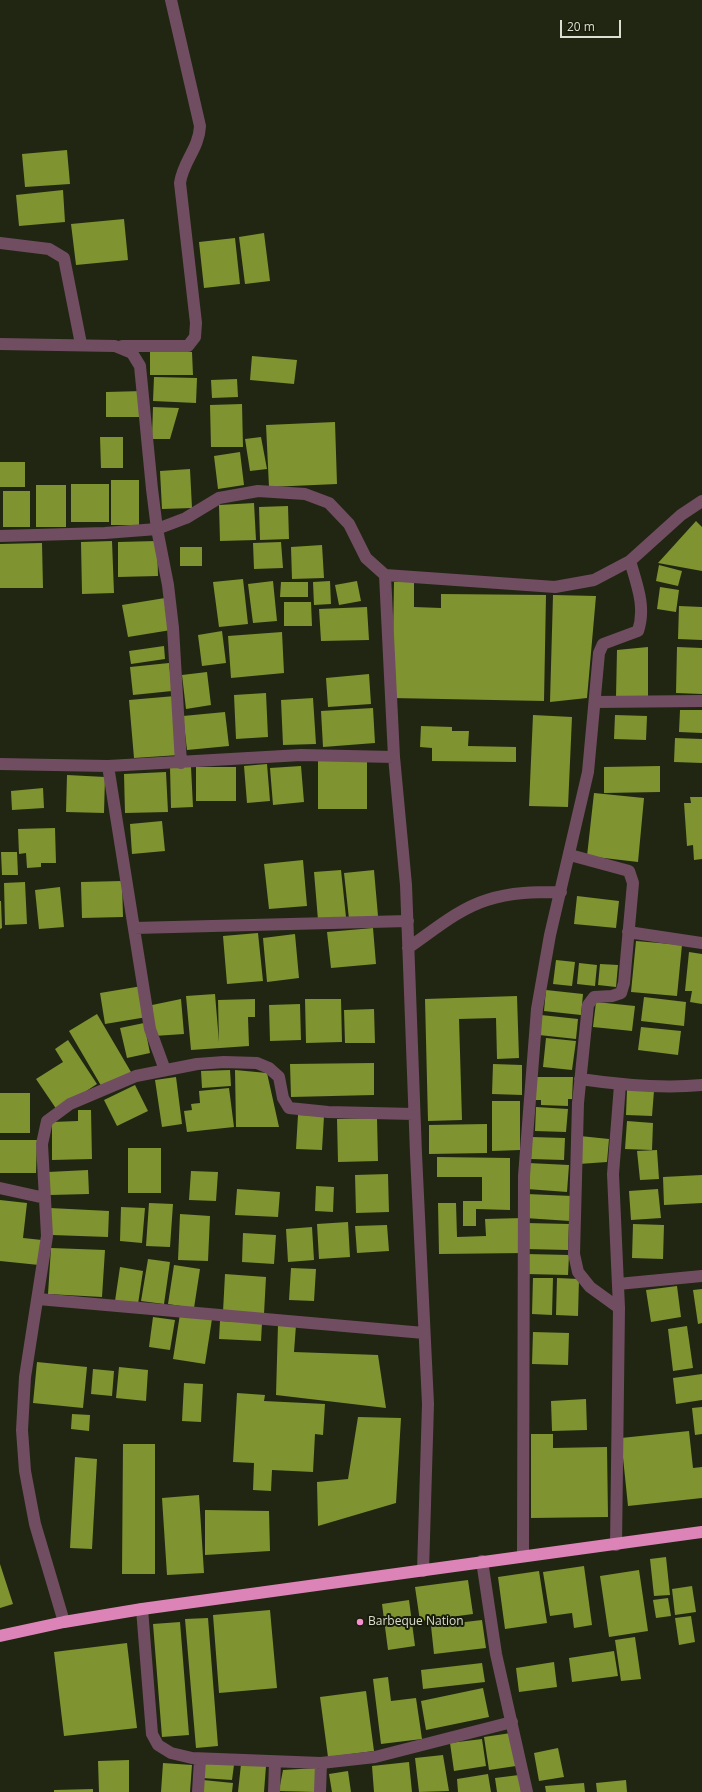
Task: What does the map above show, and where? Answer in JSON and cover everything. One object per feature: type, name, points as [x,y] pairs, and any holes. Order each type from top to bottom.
[{"type":"highway","points":[[0,1636],[64,1622],[142,1609],[423,1571],[482,1561],[616,1545],[702,1532]]},
{"type":"street","points":[[0,344],[188,346],[195,337],[196,323],[180,183],[181,173],[199,138],[200,126],[171,0]]},
{"type":"street","points":[[0,243],[49,249],[64,258],[81,344]]},
{"type":"street","points":[[115,346],[132,353],[140,366],[157,529],[168,585],[173,628],[181,763]]},
{"type":"street","points":[[0,536],[105,533],[157,529],[186,518],[219,498],[258,491],[305,494],[329,503],[349,524],[366,558],[385,575],[555,587],[594,580],[630,561],[681,515],[702,501]]},
{"type":"street","points":[[523,1556],[524,1176],[537,1009],[543,968],[588,772],[599,653],[603,644],[638,631],[642,620],[643,607],[630,561]]},
{"type":"street","points":[[385,575],[394,757],[408,921],[414,1114],[428,1404],[423,1571]]},
{"type":"street","points":[[595,702],[702,702]]},
{"type":"street","points":[[0,764],[108,766],[301,755],[394,757]]},
{"type":"street","points":[[108,766],[150,1029],[165,1070]]},
{"type":"street","points":[[570,855],[629,871],[632,883],[624,983],[621,993],[612,996],[594,997],[588,1004],[578,1103],[574,1254],[578,1272],[590,1287],[619,1308]]},
{"type":"street","points":[[408,948],[465,909],[487,900],[518,894],[561,892]]},
{"type":"street","points":[[134,928],[408,921]]},
{"type":"street","points":[[628,932],[702,943]]},
{"type":"street","points":[[64,1622],[35,1524],[25,1471],[22,1430],[25,1377],[47,1236],[42,1144],[47,1121],[70,1104],[136,1076],[197,1064],[257,1063],[269,1068],[279,1076],[283,1098],[289,1108],[328,1112],[414,1114]]},
{"type":"street","points":[[580,1079],[620,1085],[657,1088],[702,1085]]},
{"type":"street","points":[[616,1545],[619,1308],[613,1174],[620,1085]]},
{"type":"street","points":[[0,1188],[45,1198]]},
{"type":"street","points":[[618,1284],[702,1276]]},
{"type":"street","points":[[38,1299],[424,1333]]},
{"type":"street","points":[[482,1561],[496,1654],[527,1792]]},
{"type":"street","points":[[142,1609],[152,1734],[158,1745],[171,1754],[200,1759],[320,1763],[375,1757],[512,1722]]},
{"type":"street","points":[[198,1792],[200,1759]]},
{"type":"street","points":[[274,1792],[275,1762]]},
{"type":"street","points":[[320,1763],[320,1792]]},
{"type":"building","points":[[67,150],[70,184],[25,187],[22,154]]},
{"type":"building","points":[[63,190],[65,222],[19,226],[16,195]]},
{"type":"building","points":[[124,219],[128,260],[76,265],[71,224]]},
{"type":"building","points":[[264,233],[270,281],[245,284],[239,237]]},
{"type":"building","points":[[235,238],[240,284],[204,288],[199,242]]},
{"type":"building","points":[[150,352],[192,352],[193,375],[150,375]]},
{"type":"building","points":[[252,356],[297,360],[294,384],[250,380]]},
{"type":"building","points":[[154,377],[197,378],[196,403],[153,401]]},
{"type":"building","points":[[237,379],[238,397],[212,398],[211,380]]},
{"type":"building","points":[[143,391],[142,417],[106,417],[106,392]]},
{"type":"building","points":[[242,404],[243,447],[211,447],[210,405]]},
{"type":"building","points":[[153,407],[179,408],[170,439],[152,439]]},
{"type":"building","points":[[335,422],[337,484],[269,487],[266,425]]},
{"type":"building","points":[[100,437],[123,437],[123,468],[101,468]]},
{"type":"building","points":[[261,437],[267,469],[250,471],[245,439]]},
{"type":"building","points":[[240,452],[244,485],[218,489],[214,456]]},
{"type":"building","points":[[0,462],[25,462],[25,487],[0,487]]},
{"type":"building","points":[[190,469],[192,508],[162,509],[160,471]]},
{"type":"building","points":[[111,480],[139,480],[139,525],[111,525]]},
{"type":"building","points":[[71,484],[109,484],[109,522],[71,522]]},
{"type":"building","points":[[36,485],[66,485],[66,527],[36,527]]},
{"type":"building","points":[[3,491],[30,491],[30,527],[3,527]]},
{"type":"building","points":[[254,503],[256,540],[220,541],[219,505]]},
{"type":"building","points":[[288,506],[289,539],[260,540],[259,507]]},
{"type":"building","points":[[696,521],[702,527],[702,571],[658,563]]},
{"type":"building","points":[[112,541],[114,593],[82,594],[81,542]]},
{"type":"building","points":[[157,541],[158,576],[118,577],[118,542]]},
{"type":"building","points":[[281,542],[283,568],[254,569],[253,543]]},
{"type":"building","points":[[42,543],[43,588],[0,588],[0,544]]},
{"type":"building","points":[[322,545],[324,578],[292,579],[291,547]]},
{"type":"building","points":[[180,547],[202,547],[202,566],[180,566]]},
{"type":"building","points":[[659,565],[682,571],[678,586],[656,581]]},
{"type":"building","points":[[243,579],[248,624],[219,627],[213,582]]},
{"type":"building","points":[[273,581],[277,621],[253,623],[248,584]]},
{"type":"building","points":[[330,581],[331,604],[314,605],[313,582]]},
{"type":"building","points":[[357,581],[361,601],[339,605],[335,585]]},
{"type":"building","points":[[281,582],[308,582],[308,597],[280,597]]},
{"type":"building","points":[[394,582],[414,582],[414,607],[441,608],[441,594],[546,595],[544,701],[392,698]]},
{"type":"building","points":[[660,587],[679,590],[676,612],[657,609]]},
{"type":"building","points":[[553,595],[596,596],[587,698],[550,702]]},
{"type":"building","points":[[165,598],[171,630],[128,637],[122,605]]},
{"type":"building","points":[[284,602],[311,602],[312,626],[284,626]]},
{"type":"building","points":[[679,606],[702,607],[702,640],[678,639]]},
{"type":"building","points":[[367,607],[369,640],[321,641],[319,609]]},
{"type":"building","points":[[222,631],[226,663],[202,666],[198,635]]},
{"type":"building","points":[[282,632],[284,673],[231,678],[228,636]]},
{"type":"building","points":[[164,646],[165,659],[131,664],[129,651]]},
{"type":"building","points":[[648,647],[648,698],[616,697],[617,650]]},
{"type":"building","points":[[677,647],[702,648],[702,694],[676,693]]},
{"type":"building","points":[[169,663],[172,691],[133,695],[130,667]]},
{"type":"building","points":[[207,672],[211,705],[186,709],[182,675]]},
{"type":"building","points":[[369,674],[371,704],[328,707],[326,678]]},
{"type":"building","points":[[266,693],[268,737],[236,739],[234,695]]},
{"type":"building","points":[[175,696],[179,755],[134,758],[129,700]]},
{"type":"building","points":[[313,698],[316,744],[283,745],[281,700]]},
{"type":"building","points":[[373,708],[375,743],[323,747],[321,711]]},
{"type":"building","points":[[680,710],[702,710],[702,733],[679,732]]},
{"type":"building","points":[[225,712],[229,746],[187,750],[183,716]]},
{"type":"building","points":[[533,715],[572,717],[568,807],[529,806]]},
{"type":"building","points":[[615,715],[647,716],[646,740],[614,739]]},
{"type":"building","points":[[421,726],[452,727],[452,731],[469,731],[468,746],[516,747],[516,762],[432,761],[432,748],[420,747]]},
{"type":"building","points":[[675,738],[702,739],[702,763],[674,762]]},
{"type":"building","points":[[367,759],[367,809],[318,809],[318,760]]},
{"type":"building","points":[[267,764],[270,801],[247,803],[244,766]]},
{"type":"building","points":[[301,766],[304,802],[273,805],[270,768]]},
{"type":"building","points":[[660,766],[660,792],[604,793],[604,767]]},
{"type":"building","points":[[170,767],[191,767],[193,807],[171,808]]},
{"type":"building","points":[[196,767],[236,767],[236,801],[196,801]]},
{"type":"building","points":[[166,772],[168,812],[125,813],[124,774]]},
{"type":"building","points":[[67,775],[105,777],[104,813],[66,812]]},
{"type":"building","points":[[43,788],[44,808],[12,810],[11,791]]},
{"type":"building","points":[[594,793],[644,798],[638,862],[587,856]]},
{"type":"building","points":[[690,797],[702,797],[702,859],[694,860],[693,845],[687,846],[684,803],[691,803]]},
{"type":"building","points":[[162,821],[165,851],[132,854],[130,824]]},
{"type":"building","points":[[55,828],[56,863],[41,863],[41,867],[27,868],[26,853],[19,854],[18,829]]},
{"type":"building","points":[[1,852],[17,852],[18,875],[2,875]]},
{"type":"building","points":[[303,860],[307,906],[269,909],[264,864]]},
{"type":"building","points":[[341,870],[346,917],[318,920],[314,872]]},
{"type":"building","points":[[374,870],[378,916],[349,919],[344,873]]},
{"type":"building","points":[[122,881],[123,917],[82,918],[81,882]]},
{"type":"building","points":[[25,882],[27,924],[5,925],[4,883]]},
{"type":"building","points":[[60,887],[64,927],[39,929],[35,890]]},
{"type":"building","points":[[577,896],[619,901],[616,928],[574,924]]},
{"type":"building","points":[[0,901],[2,928],[0,929]]},
{"type":"building","points":[[373,928],[376,964],[331,968],[327,932]]},
{"type":"building","points":[[258,933],[263,981],[227,984],[223,936]]},
{"type":"building","points":[[295,934],[299,978],[267,982],[263,938]]},
{"type":"building","points":[[636,941],[682,945],[677,996],[631,992]]},
{"type":"building","points":[[689,952],[702,954],[702,1004],[690,1002],[692,991],[685,991]]},
{"type":"building","points":[[556,960],[575,962],[572,986],[553,984]]},
{"type":"building","points":[[579,963],[597,965],[595,986],[577,984]]},
{"type":"building","points":[[600,964],[618,965],[616,987],[598,985]]},
{"type":"building","points":[[142,986],[147,1017],[105,1024],[100,993]]},
{"type":"building","points":[[546,990],[583,994],[581,1015],[544,1011]]},
{"type":"building","points":[[215,994],[219,1042],[218,1000],[255,999],[255,1017],[248,1017],[249,1046],[191,1050],[186,996]]},
{"type":"building","points":[[517,996],[519,1058],[497,1059],[496,1018],[459,1019],[462,1120],[428,1121],[425,999]]},
{"type":"building","points":[[644,997],[686,1002],[684,1026],[641,1021]]},
{"type":"building","points":[[181,999],[184,1034],[154,1036],[152,1005]]},
{"type":"building","points":[[305,999],[341,999],[342,1042],[306,1043]]},
{"type":"building","points":[[596,1002],[635,1006],[632,1031],[593,1027]]},
{"type":"building","points":[[300,1004],[301,1040],[270,1041],[269,1005]]},
{"type":"building","points":[[374,1009],[375,1043],[345,1043],[344,1010]]},
{"type":"building","points":[[97,1014],[131,1072],[103,1089],[69,1031]]},
{"type":"building","points":[[541,1015],[578,1019],[576,1039],[539,1035]]},
{"type":"building","points":[[144,1023],[150,1053],[127,1058],[120,1028]]},
{"type":"building","points":[[641,1027],[681,1031],[678,1055],[638,1050]]},
{"type":"building","points":[[546,1038],[576,1041],[572,1070],[543,1067]]},
{"type":"building","points":[[68,1040],[97,1084],[57,1110],[36,1079],[63,1062],[55,1049]]},
{"type":"building","points":[[374,1063],[374,1095],[291,1097],[290,1064]]},
{"type":"building","points":[[493,1064],[522,1065],[522,1095],[492,1094]]},
{"type":"building","points":[[230,1070],[231,1086],[202,1088],[201,1071]]},
{"type":"building","points":[[235,1070],[267,1073],[279,1127],[236,1127]]},
{"type":"building","points":[[176,1077],[182,1124],[162,1127],[155,1080]]},
{"type":"building","points":[[536,1077],[573,1077],[572,1099],[568,1099],[568,1106],[541,1105],[541,1100],[536,1100]]},
{"type":"building","points":[[135,1085],[148,1111],[117,1126],[104,1100]]},
{"type":"building","points":[[229,1088],[234,1127],[187,1132],[184,1111],[192,1110],[191,1104],[200,1103],[199,1091]]},
{"type":"building","points":[[627,1090],[654,1091],[652,1116],[626,1115]]},
{"type":"building","points":[[0,1093],[30,1093],[30,1133],[0,1133]]},
{"type":"building","points":[[492,1101],[520,1101],[520,1150],[492,1151]]},
{"type":"building","points":[[536,1107],[568,1109],[566,1132],[535,1131]]},
{"type":"building","points":[[78,1110],[91,1110],[92,1159],[52,1160],[52,1122],[78,1121]]},
{"type":"building","points":[[298,1115],[324,1116],[322,1150],[296,1149]]},
{"type":"building","points":[[377,1118],[378,1161],[338,1162],[337,1119]]},
{"type":"building","points":[[627,1121],[653,1123],[652,1150],[625,1149]]},
{"type":"building","points":[[487,1124],[487,1153],[429,1154],[429,1125]]},
{"type":"building","points":[[580,1136],[609,1139],[607,1162],[579,1164]]},
{"type":"building","points":[[532,1137],[565,1138],[564,1160],[531,1159]]},
{"type":"building","points":[[0,1140],[37,1140],[36,1173],[0,1173]]},
{"type":"building","points":[[128,1148],[161,1148],[161,1193],[128,1193]]},
{"type":"building","points":[[657,1150],[659,1179],[640,1180],[637,1151]]},
{"type":"building","points":[[437,1157],[510,1158],[510,1210],[476,1209],[476,1226],[463,1226],[463,1201],[482,1201],[482,1177],[437,1177]]},
{"type":"building","points":[[528,1163],[569,1165],[567,1192],[527,1189]]},
{"type":"building","points":[[88,1170],[89,1194],[50,1195],[48,1172]]},
{"type":"building","points":[[191,1171],[218,1172],[216,1201],[189,1200]]},
{"type":"building","points":[[388,1174],[389,1212],[356,1213],[355,1175]]},
{"type":"building","points":[[702,1175],[702,1203],[664,1205],[663,1177]]},
{"type":"building","points":[[316,1186],[334,1187],[333,1212],[315,1211]]},
{"type":"building","points":[[237,1189],[280,1192],[278,1217],[235,1215]]},
{"type":"building","points":[[658,1189],[661,1218],[631,1220],[629,1191]]},
{"type":"building","points":[[527,1194],[572,1196],[570,1221],[525,1218]]},
{"type":"building","points":[[0,1200],[27,1203],[23,1238],[42,1240],[39,1265],[0,1261]]},
{"type":"building","points":[[149,1203],[173,1204],[170,1247],[146,1246]]},
{"type":"building","points":[[438,1203],[456,1203],[457,1237],[486,1236],[485,1219],[523,1218],[524,1253],[439,1254]]},
{"type":"building","points":[[121,1207],[145,1208],[142,1243],[120,1241]]},
{"type":"building","points":[[50,1208],[109,1211],[108,1237],[52,1235]]},
{"type":"building","points":[[180,1214],[210,1216],[208,1261],[178,1260]]},
{"type":"building","points":[[348,1222],[350,1257],[319,1259],[317,1224]]},
{"type":"building","points":[[526,1223],[569,1224],[568,1250],[526,1249]]},
{"type":"building","points":[[633,1224],[664,1225],[663,1259],[632,1258]]},
{"type":"building","points":[[387,1225],[389,1251],[357,1253],[355,1226]]},
{"type":"building","points":[[312,1227],[314,1260],[288,1262],[286,1229]]},
{"type":"building","points":[[243,1233],[276,1235],[274,1264],[242,1262]]},
{"type":"building","points":[[51,1248],[105,1250],[102,1297],[48,1294]]},
{"type":"building","points":[[526,1254],[569,1255],[568,1275],[526,1274]]},
{"type":"building","points":[[148,1259],[170,1262],[164,1304],[141,1301]]},
{"type":"building","points":[[174,1265],[200,1269],[194,1308],[168,1304]]},
{"type":"building","points":[[120,1267],[143,1271],[138,1304],[115,1301]]},
{"type":"building","points":[[291,1268],[316,1269],[314,1301],[289,1300]]},
{"type":"building","points":[[225,1274],[266,1277],[264,1314],[223,1312]]},
{"type":"building","points":[[533,1278],[553,1278],[552,1315],[532,1314]]},
{"type":"building","points":[[557,1278],[579,1279],[578,1316],[556,1315]]},
{"type":"building","points":[[677,1286],[681,1317],[651,1322],[646,1290]]},
{"type":"building","points":[[702,1289],[702,1323],[698,1324],[693,1290]]},
{"type":"building","points":[[180,1314],[212,1319],[205,1364],[173,1359]]},
{"type":"building","points":[[153,1317],[175,1320],[170,1350],[149,1347]]},
{"type":"building","points":[[220,1321],[262,1323],[261,1341],[219,1339]]},
{"type":"building","points":[[278,1324],[296,1325],[294,1352],[378,1355],[386,1408],[276,1395]]},
{"type":"building","points":[[687,1326],[693,1368],[673,1371],[668,1329]]},
{"type":"building","points":[[533,1332],[569,1333],[568,1365],[532,1364]]},
{"type":"building","points":[[37,1362],[87,1367],[83,1408],[33,1403]]},
{"type":"building","points":[[119,1367],[148,1370],[146,1401],[116,1398]]},
{"type":"building","points":[[93,1369],[114,1371],[112,1396],[91,1394]]},
{"type":"building","points":[[702,1374],[702,1400],[676,1404],[673,1378]]},
{"type":"building","points":[[184,1383],[203,1384],[201,1422],[182,1421]]},
{"type":"building","points":[[237,1393],[265,1395],[264,1401],[325,1404],[323,1435],[315,1434],[313,1472],[272,1470],[271,1491],[253,1490],[254,1463],[233,1462]]},
{"type":"building","points":[[586,1399],[587,1430],[552,1431],[551,1401]]},
{"type":"building","points":[[702,1407],[702,1434],[695,1435],[692,1408]]},
{"type":"building","points":[[72,1414],[90,1415],[89,1431],[71,1429]]},
{"type":"building","points":[[358,1417],[401,1418],[396,1503],[318,1526],[317,1482],[348,1479]]},
{"type":"building","points":[[689,1431],[693,1468],[702,1467],[702,1498],[628,1506],[621,1438]]},
{"type":"building","points":[[531,1434],[553,1434],[553,1448],[607,1447],[608,1517],[531,1518]]},
{"type":"building","points":[[123,1444],[155,1444],[155,1574],[122,1574]]},
{"type":"building","points":[[75,1457],[97,1459],[92,1549],[70,1548]]},
{"type":"building","points":[[199,1495],[204,1573],[167,1575],[162,1498]]},
{"type":"building","points":[[205,1510],[269,1511],[270,1551],[205,1555]]},
{"type":"building","points":[[666,1557],[670,1595],[654,1596],[650,1559]]},
{"type":"building","points":[[0,1564],[13,1604],[0,1608]]},
{"type":"building","points":[[584,1566],[592,1625],[574,1628],[572,1613],[550,1616],[543,1572]]},
{"type":"building","points":[[639,1570],[648,1631],[609,1637],[600,1576]]},
{"type":"building","points":[[539,1571],[547,1623],[505,1629],[498,1577]]},
{"type":"building","points":[[468,1580],[473,1614],[420,1621],[415,1587]]},
{"type":"building","points":[[692,1586],[696,1612],[675,1615],[672,1589]]},
{"type":"building","points":[[668,1598],[671,1616],[656,1618],[653,1600]]},
{"type":"building","points":[[409,1600],[415,1646],[388,1650],[382,1604]]},
{"type":"building","points":[[270,1610],[277,1688],[219,1693],[213,1615]]},
{"type":"building","points":[[691,1616],[695,1642],[679,1645],[675,1618]]},
{"type":"building","points":[[208,1618],[218,1746],[196,1748],[185,1619]]},
{"type":"building","points":[[482,1620],[486,1648],[434,1654],[431,1626]]},
{"type":"building","points":[[180,1622],[189,1735],[162,1737],[153,1624]]},
{"type":"building","points":[[635,1637],[641,1679],[621,1681],[615,1640]]},
{"type":"building","points":[[127,1643],[137,1728],[64,1736],[54,1652]]},
{"type":"building","points":[[614,1651],[618,1676],[572,1682],[569,1658]]},
{"type":"building","points":[[554,1662],[557,1687],[519,1692],[516,1668]]},
{"type":"building","points":[[482,1663],[485,1682],[423,1689],[421,1670]]},
{"type":"building","points":[[388,1677],[391,1701],[416,1698],[422,1739],[381,1744],[373,1679]]},
{"type":"building","points":[[483,1688],[489,1717],[426,1730],[421,1701]]},
{"type":"building","points":[[366,1691],[374,1751],[328,1757],[320,1697]]},
{"type":"building","points":[[511,1733],[516,1766],[489,1770],[484,1737]]},
{"type":"building","points":[[482,1739],[486,1766],[454,1771],[450,1743]]},
{"type":"building","points":[[558,1748],[564,1777],[539,1781],[534,1753]]},
{"type":"building","points":[[443,1755],[449,1791],[419,1792],[415,1758]]},
{"type":"building","points":[[129,1760],[129,1792],[99,1792],[98,1761]]},
{"type":"building","points":[[409,1762],[412,1792],[374,1792],[372,1766]]},
{"type":"building","points":[[163,1763],[192,1765],[190,1792],[161,1792]]},
{"type":"building","points":[[203,1763],[234,1765],[232,1780],[202,1778]]},
{"type":"building","points":[[241,1764],[266,1766],[264,1792],[238,1792]]},
{"type":"building","points":[[317,1768],[315,1792],[279,1791],[283,1770]]},
{"type":"building","points":[[348,1771],[351,1792],[332,1792],[329,1774]]},
{"type":"building","points":[[488,1774],[491,1792],[458,1792],[457,1779]]},
{"type":"building","points":[[519,1775],[521,1792],[497,1792],[495,1778]]},
{"type":"building","points":[[203,1780],[233,1783],[232,1792],[202,1792]]},
{"type":"building","points":[[626,1780],[627,1792],[597,1792],[596,1783]]},
{"type":"building","points":[[584,1783],[585,1792],[546,1792],[545,1786]]},
{"type":"building","points":[[93,1789],[93,1792],[54,1792],[54,1790]]},
{"type":"place","name":"Barbeque Nation","points":[[360,1622]]}]
